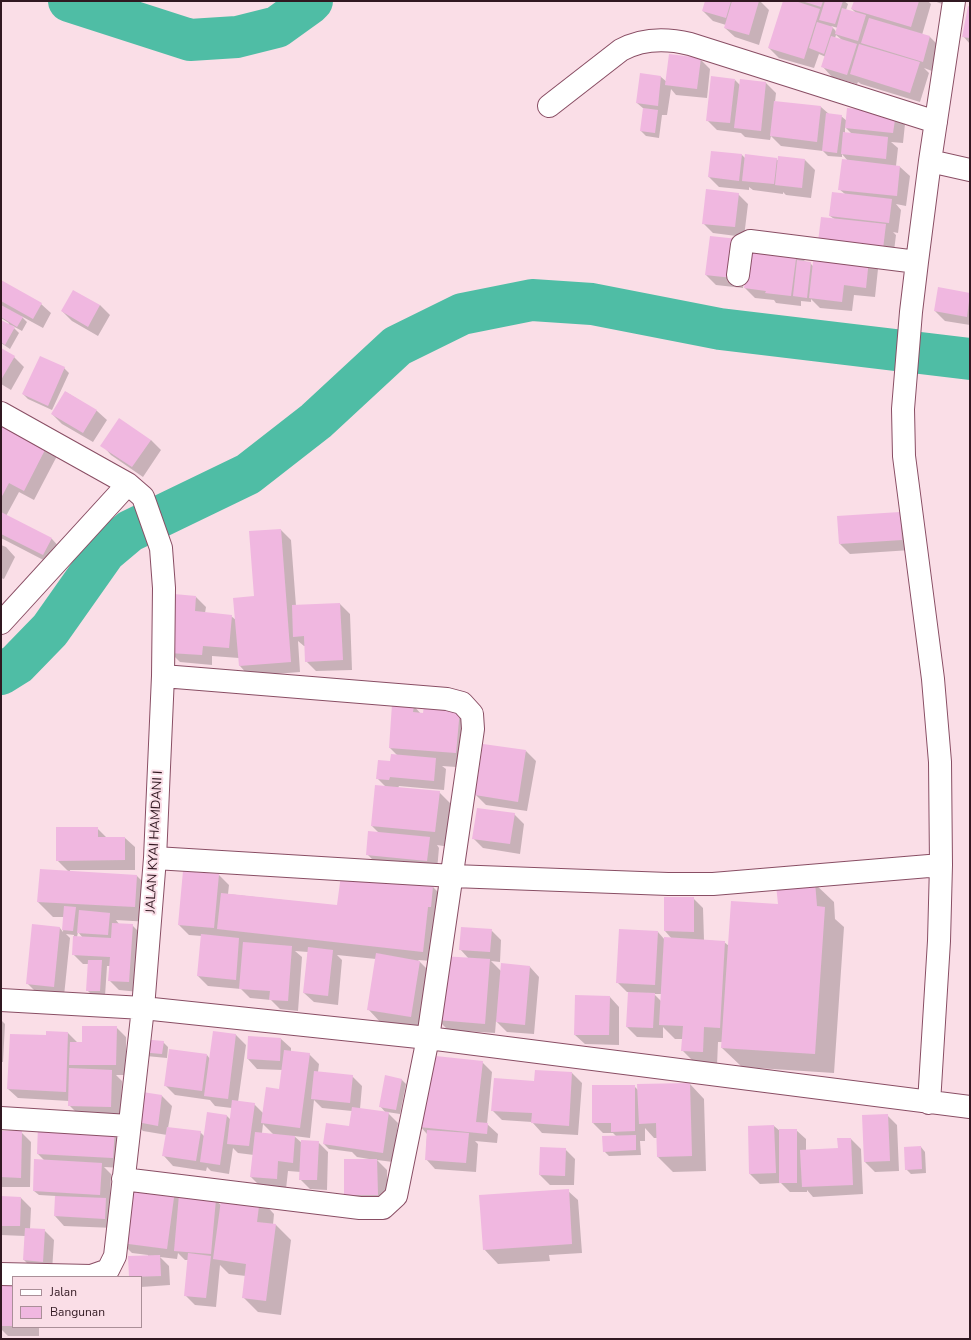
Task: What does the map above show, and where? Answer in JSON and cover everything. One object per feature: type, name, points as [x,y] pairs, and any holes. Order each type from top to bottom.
[{"type":"street","points":[[929,1103],[939,941],[940,754],[933,679],[904,456],[903,409],[911,312],[917,262],[930,161],[954,1]]},
{"type":"street","points":[[549,106],[628,46],[650,40],[677,41],[936,122]]},
{"type":"street","points":[[930,161],[970,170]]},
{"type":"street","points":[[738,275],[742,245],[750,240],[917,262]]},
{"type":"street","points":[[1,413],[135,490],[1,623]]},
{"type":"street","name":"JALAN KYAI HAMDANI I","points":[[1,1274],[91,1276],[108,1270],[115,1256],[143,1008],[155,858],[163,676],[164,588],[161,548],[135,490]]},
{"type":"street","points":[[123,1179],[360,1208],[383,1208],[396,1196],[428,1038],[474,729],[472,714],[462,702],[447,699],[163,676]]},
{"type":"street","points":[[155,858],[453,876],[668,884],[712,884],[940,865]]},
{"type":"street","points":[[1,1000],[143,1008],[428,1038],[929,1103],[970,1107]]},
{"type":"street","points":[[1,1118],[129,1126]]},
{"type":"building","points":[[705,1],[731,1],[726,18],[702,11]]},
{"type":"building","points":[[732,1],[759,1],[749,35],[724,28]]},
{"type":"building","points":[[783,1],[795,1],[820,9],[804,59],[768,48]]},
{"type":"building","points":[[802,1],[823,1],[821,7]]},
{"type":"building","points":[[825,1],[843,1],[835,24],[819,20]]},
{"type":"building","points":[[854,1],[919,1],[911,27],[851,9]]},
{"type":"building","points":[[968,6],[970,7],[970,38],[962,37]]},
{"type":"building","points":[[842,8],[866,15],[858,41],[835,34]]},
{"type":"building","points":[[869,18],[930,36],[923,62],[861,43]]},
{"type":"building","points":[[817,22],[833,27],[824,54],[809,48]]},
{"type":"building","points":[[831,36],[857,44],[847,75],[821,67]]},
{"type":"building","points":[[859,44],[920,62],[910,93],[850,74]]},
{"type":"building","points":[[669,54],[701,58],[697,89],[665,85]]},
{"type":"building","points":[[640,73],[661,76],[658,106],[636,103]]},
{"type":"building","points":[[711,76],[735,79],[730,123],[706,121]]},
{"type":"building","points":[[740,79],[766,82],[761,131],[734,128]]},
{"type":"building","points":[[774,101],[821,106],[817,142],[770,136]]},
{"type":"building","points":[[643,108],[658,110],[655,133],[640,131]]},
{"type":"building","points":[[847,108],[896,113],[893,133],[845,128]]},
{"type":"building","points":[[826,113],[842,115],[837,153],[822,151]]},
{"type":"building","points":[[843,132],[888,137],[886,159],[841,154]]},
{"type":"building","points":[[711,151],[742,154],[739,181],[708,177]]},
{"type":"building","points":[[745,154],[777,158],[774,184],[742,181]]},
{"type":"building","points":[[778,156],[805,159],[802,188],[775,185]]},
{"type":"building","points":[[842,159],[900,166],[897,196],[838,190]]},
{"type":"building","points":[[706,189],[739,193],[735,227],[702,224]]},
{"type":"building","points":[[832,192],[892,199],[889,223],[829,216]]},
{"type":"building","points":[[821,217],[886,224],[883,249],[818,242]]},
{"type":"building","points":[[710,236],[738,239],[733,278],[705,275]]},
{"type":"building","points":[[749,249],[797,251],[791,296],[765,293],[766,291],[744,288]]},
{"type":"building","points":[[814,253],[869,259],[866,288],[844,285],[842,302],[809,298]]},
{"type":"building","points":[[797,260],[811,262],[807,298],[793,296]]},
{"type":"building","points":[[1,280],[42,303],[33,319],[1,301]]},
{"type":"building","points":[[938,287],[970,293],[967,317],[934,311]]},
{"type":"building","points":[[73,290],[100,305],[88,327],[61,311]]},
{"type":"building","points":[[1,305],[23,317],[17,327],[1,317]]},
{"type":"building","points":[[1,320],[15,327],[5,345],[1,342]]},
{"type":"building","points":[[1,348],[15,356],[1,380]]},
{"type":"building","points":[[40,356],[65,367],[48,406],[22,394]]},
{"type":"building","points":[[65,391],[97,410],[83,433],[51,414]]},
{"type":"building","points":[[119,418],[151,440],[132,467],[100,446]]},
{"type":"building","points":[[1,422],[47,446],[24,491],[9,483],[1,498]]},
{"type":"building","points":[[1,512],[52,538],[43,555],[1,534]]},
{"type":"building","points":[[900,512],[902,540],[839,544],[837,516]]},
{"type":"building","points":[[281,529],[291,662],[239,666],[233,598],[254,596],[249,531]]},
{"type":"building","points":[[174,594],[196,596],[195,611],[232,615],[229,648],[203,646],[202,655],[169,653]]},
{"type":"building","points":[[340,603],[343,660],[305,662],[304,636],[293,637],[292,605]]},
{"type":"building","points":[[392,704],[414,705],[413,712],[423,713],[424,706],[460,709],[456,753],[389,748]]},
{"type":"building","points":[[483,744],[526,750],[518,802],[475,795]]},
{"type":"building","points":[[391,754],[436,758],[434,781],[390,777],[389,780],[376,779],[378,760],[390,761]]},
{"type":"building","points":[[375,785],[440,791],[435,832],[371,826]]},
{"type":"building","points":[[477,808],[515,813],[510,844],[472,839]]},
{"type":"building","points":[[56,827],[98,827],[98,837],[125,837],[125,860],[56,861]]},
{"type":"building","points":[[368,831],[430,837],[427,861],[366,855]]},
{"type":"building","points":[[40,869],[137,875],[135,907],[37,902]]},
{"type":"building","points":[[183,871],[219,874],[214,928],[178,925]]},
{"type":"building","points":[[341,875],[433,886],[431,907],[428,907],[423,952],[217,929],[221,893],[337,905]]},
{"type":"building","points":[[815,882],[817,906],[825,907],[815,1054],[721,1048],[731,901],[778,904],[776,885]]},
{"type":"building","points":[[664,897],[694,897],[694,932],[664,931]]},
{"type":"building","points":[[64,906],[76,907],[73,931],[62,930]]},
{"type":"building","points":[[79,910],[110,913],[108,935],[77,933]]},
{"type":"building","points":[[112,923],[133,924],[129,982],[108,981],[110,957],[72,955],[73,936],[111,938]]},
{"type":"building","points":[[32,924],[60,927],[54,987],[26,984]]},
{"type":"building","points":[[461,927],[492,929],[490,952],[459,950]]},
{"type":"building","points":[[619,929],[658,931],[655,985],[616,983]]},
{"type":"building","points":[[201,934],[239,938],[236,980],[197,976]]},
{"type":"building","points":[[664,937],[725,941],[720,1028],[704,1027],[703,1052],[681,1051],[683,1026],[659,1025]]},
{"type":"building","points":[[243,942],[292,946],[288,1001],[269,1000],[270,991],[239,989]]},
{"type":"building","points":[[308,947],[333,950],[328,996],[303,993]]},
{"type":"building","points":[[376,953],[420,961],[411,1017],[367,1010]]},
{"type":"building","points":[[442,956],[490,959],[485,1024],[437,1020]]},
{"type":"building","points":[[88,960],[102,960],[100,991],[86,991]]},
{"type":"building","points":[[501,963],[530,966],[525,1025],[496,1022]]},
{"type":"building","points":[[628,992],[655,993],[653,1028],[626,1027]]},
{"type":"building","points":[[575,995],[610,996],[609,1035],[574,1035]]},
{"type":"building","points":[[82,1026],[117,1026],[116,1065],[69,1065],[70,1042],[82,1042]]},
{"type":"building","points":[[46,1031],[68,1032],[66,1092],[7,1089],[10,1034],[46,1035]]},
{"type":"building","points":[[213,1031],[236,1034],[228,1099],[204,1096]]},
{"type":"building","points":[[248,1036],[281,1038],[280,1061],[247,1059]]},
{"type":"building","points":[[141,1039],[164,1041],[162,1054],[140,1052]]},
{"type":"building","points":[[169,1049],[207,1054],[202,1091],[164,1086]]},
{"type":"building","points":[[284,1050],[310,1053],[300,1128],[261,1123],[266,1087],[279,1089]]},
{"type":"building","points":[[426,1055],[483,1061],[476,1122],[488,1123],[487,1134],[419,1127]]},
{"type":"building","points":[[69,1068],[112,1070],[111,1107],[68,1106]]},
{"type":"building","points":[[535,1070],[572,1072],[569,1126],[531,1123],[532,1113],[491,1111],[494,1078],[534,1081]]},
{"type":"building","points":[[314,1071],[353,1075],[350,1103],[311,1099]]},
{"type":"building","points":[[385,1075],[402,1079],[396,1110],[379,1107]]},
{"type":"building","points":[[690,1083],[692,1156],[657,1157],[656,1123],[639,1124],[637,1084]]},
{"type":"building","points":[[592,1085],[635,1085],[635,1131],[611,1132],[611,1123],[592,1123]]},
{"type":"building","points":[[136,1091],[162,1095],[158,1126],[132,1121]]},
{"type":"building","points":[[232,1100],[255,1103],[249,1146],[227,1144]]},
{"type":"building","points":[[352,1107],[389,1112],[383,1153],[323,1144],[326,1123],[349,1126]]},
{"type":"building","points":[[207,1112],[227,1115],[220,1165],[200,1162]]},
{"type":"building","points":[[888,1114],[890,1161],[864,1162],[862,1115]]},
{"type":"building","points":[[38,1125],[115,1129],[113,1158],[37,1154]]},
{"type":"building","points":[[774,1125],[776,1173],[749,1174],[748,1126]]},
{"type":"building","points":[[167,1127],[201,1131],[196,1161],[162,1156]]},
{"type":"building","points":[[779,1129],[797,1129],[797,1183],[779,1183]]},
{"type":"building","points":[[427,1130],[469,1133],[466,1163],[425,1160]]},
{"type":"building","points":[[1,1131],[22,1131],[21,1178],[1,1177]]},
{"type":"building","points":[[255,1132],[295,1136],[293,1163],[278,1161],[277,1179],[250,1177]]},
{"type":"building","points":[[636,1135],[636,1150],[603,1152],[602,1136]]},
{"type":"building","points":[[837,1138],[851,1138],[853,1185],[802,1187],[800,1150],[838,1148]]},
{"type":"building","points":[[301,1140],[319,1141],[317,1180],[299,1180]]},
{"type":"building","points":[[921,1146],[922,1169],[905,1170],[904,1147]]},
{"type":"building","points":[[540,1147],[566,1148],[565,1176],[539,1175]]},
{"type":"building","points":[[34,1159],[102,1163],[100,1195],[33,1191]]},
{"type":"building","points":[[344,1159],[377,1159],[378,1195],[344,1195]]},
{"type":"building","points":[[129,1184],[175,1190],[167,1249],[121,1243]]},
{"type":"building","points":[[569,1189],[572,1244],[483,1250],[479,1195]]},
{"type":"building","points":[[222,1193],[260,1198],[257,1222],[276,1224],[266,1301],[242,1298],[246,1264],[213,1259]]},
{"type":"building","points":[[179,1195],[216,1199],[211,1254],[174,1251]]},
{"type":"building","points":[[1,1196],[21,1197],[20,1226],[1,1226]]},
{"type":"building","points":[[55,1196],[106,1198],[105,1219],[54,1216]]},
{"type":"building","points":[[25,1228],[45,1229],[43,1262],[23,1260]]},
{"type":"building","points":[[188,1253],[211,1256],[206,1298],[184,1296]]},
{"type":"building","points":[[160,1255],[161,1276],[129,1276],[128,1256]]},
{"type":"building","points":[[1,1284],[12,1284],[12,1326],[1,1326]]},
{"type":"waterway","points":[[69,1],[190,40],[237,37],[277,27],[312,1]]},
{"type":"waterway","points":[[1,674],[17,664],[50,630],[105,552],[130,531],[248,474],[316,421],[397,346],[462,314],[532,300],[592,304],[720,329],[970,359]]}]
